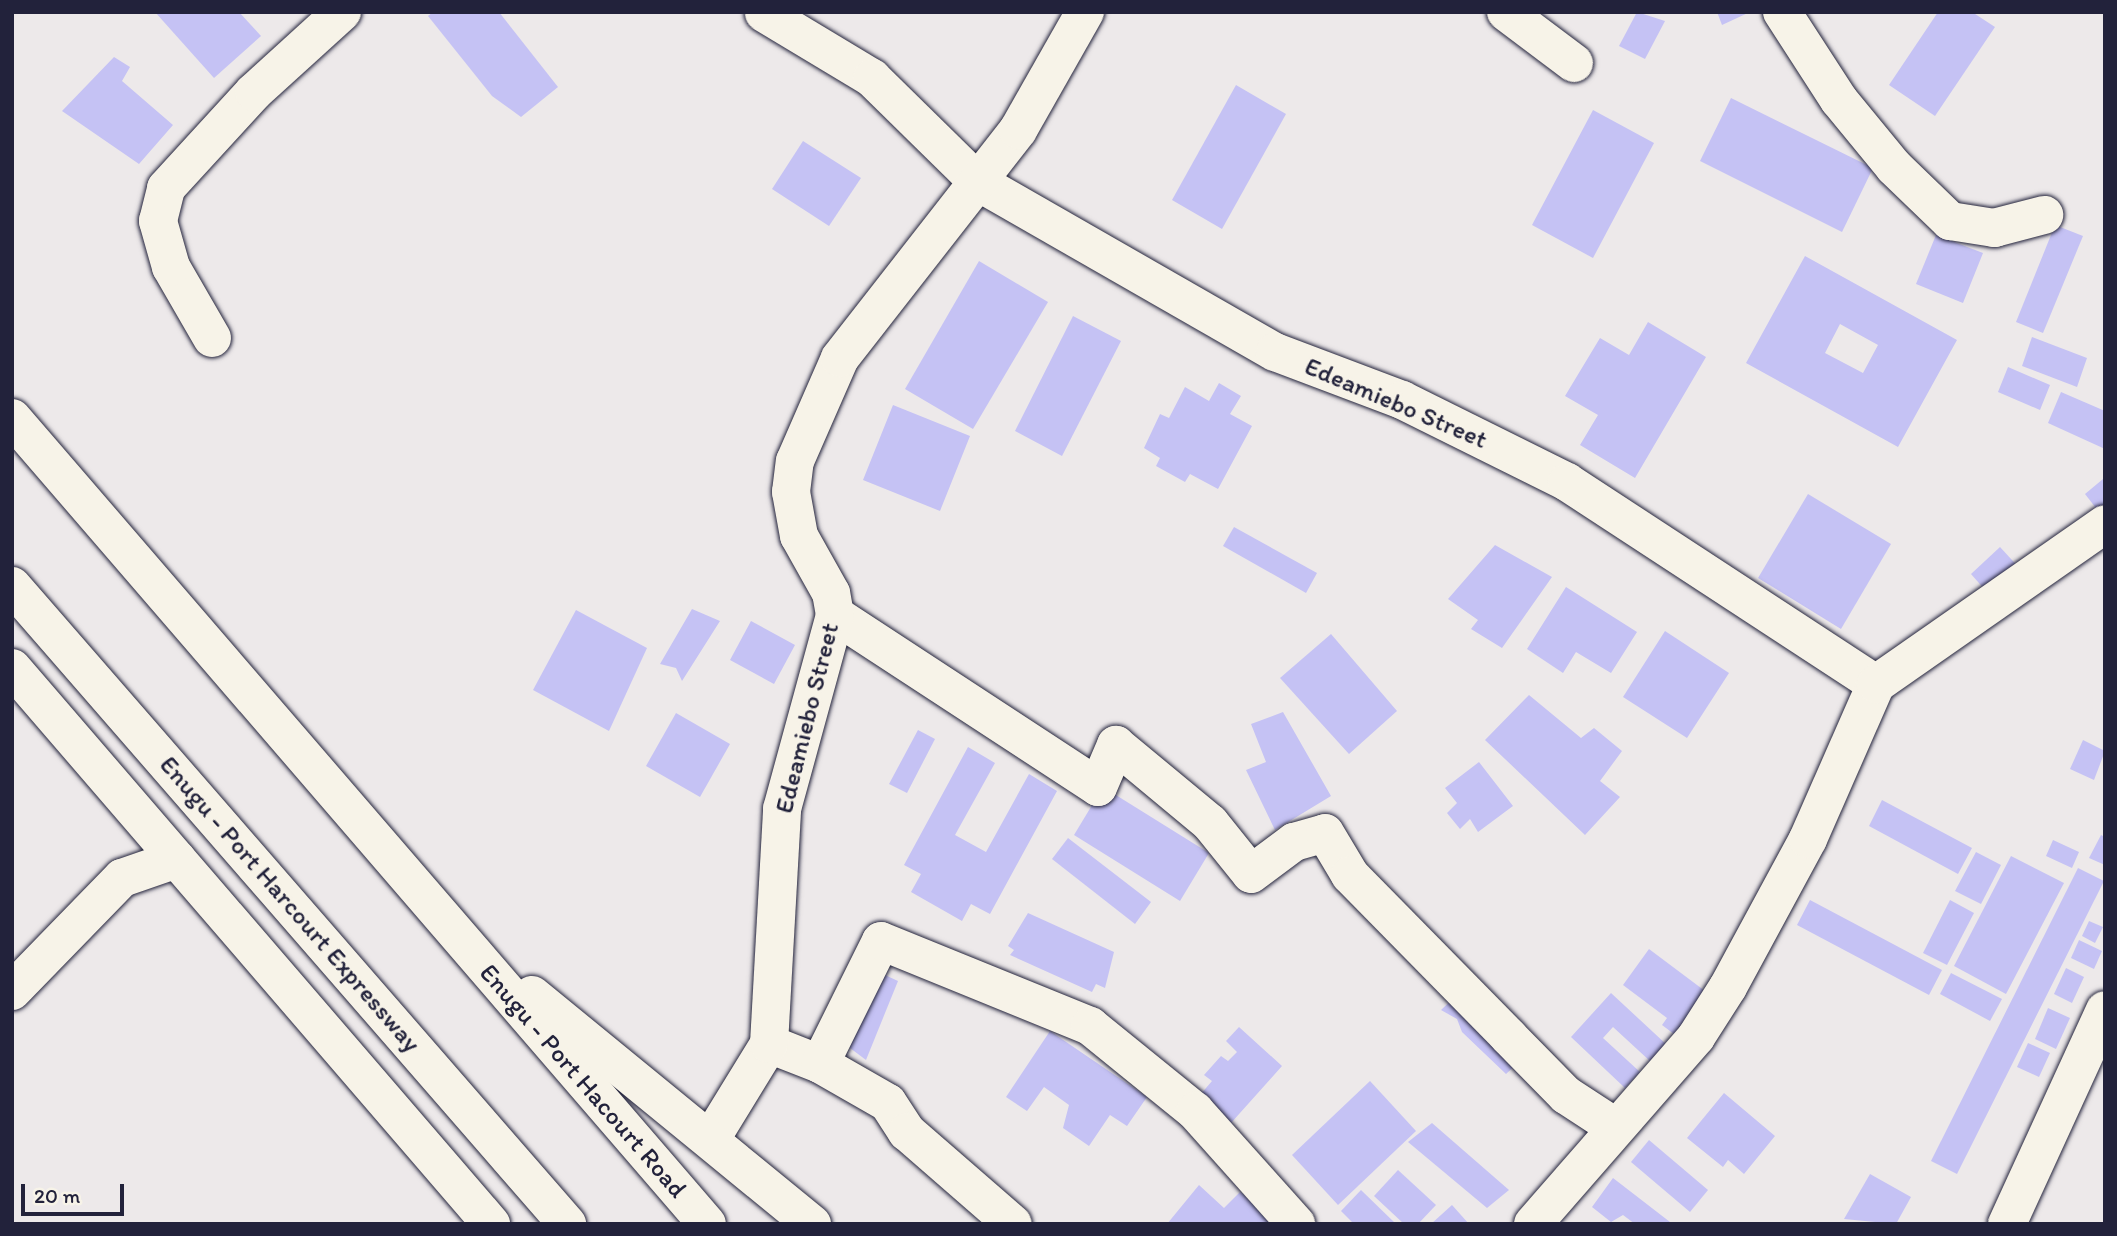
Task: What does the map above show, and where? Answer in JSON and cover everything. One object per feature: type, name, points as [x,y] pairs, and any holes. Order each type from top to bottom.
[{"type":"main road","points":[[212,338],[171,267],[158,220],[166,188],[254,92],[342,12]]},
{"type":"main road","name":"Edeamiebo Street","points":[[712,1137],[769,1044],[782,809],[835,615],[831,593],[799,536],[791,492],[795,461],[839,358],[1018,130],[1085,12]]},
{"type":"main road","points":[[1506,12],[1574,63]]},
{"type":"main road","points":[[1782,12],[1839,100],[1894,167],[1950,221],[1994,228],[2044,215]]},
{"type":"main road","name":"Edeamiebo Street","points":[[765,13],[872,78],[978,182],[1275,352],[1402,400],[1567,482],[1875,684]]},
{"type":"main road","points":[[12,418],[460,937],[712,1137],[812,1224]]},
{"type":"main road","points":[[1533,1224],[1696,1037],[1728,987],[1808,839],[1875,684],[2105,524]]},
{"type":"main road","name":"Enugu - Port Harcourt Expressway","points":[[12,586],[566,1224]]},
{"type":"main road","points":[[835,615],[1098,787],[1116,745],[1210,822],[1251,874],[1294,842],[1325,833],[1350,875],[1566,1095],[1615,1127]]},
{"type":"main road","points":[[12,668],[491,1224]]},
{"type":"main road","points":[[12,991],[122,878],[177,859]]},
{"type":"main road","name":"Enugu - Port Hacourt Road","points":[[460,937],[707,1224]]},
{"type":"main road","points":[[820,1064],[881,941],[1090,1026],[1195,1111],[1296,1224]]},
{"type":"main road","points":[[2007,1224],[2105,1010]]},
{"type":"main road","points":[[769,1044],[820,1064],[888,1103],[907,1132],[1013,1224]]},
{"type":"main road","points":[[513,1165],[541,1224]]},
{"type":"building","points":[[155,12],[239,12],[261,36],[214,78]]},
{"type":"building","points":[[433,12],[499,12],[558,87],[521,117],[492,96],[428,16]]},
{"type":"building","points":[[1637,12],[1665,21],[1645,59],[1619,46]]},
{"type":"building","points":[[1717,12],[1750,12],[1722,25]]},
{"type":"building","points":[[1938,12],[1972,12],[1995,27],[1935,116],[1889,85]]},
{"type":"building","points":[[114,57],[130,67],[122,81],[173,125],[139,164],[62,111]]},
{"type":"building","points":[[1236,85],[1286,114],[1222,229],[1172,200]]},
{"type":"building","points":[[1731,98],[1873,168],[1842,232],[1700,161]]},
{"type":"building","points":[[1593,110],[1654,143],[1593,258],[1532,225]]},
{"type":"building","points":[[803,141],[861,178],[829,226],[772,189]]},
{"type":"building","points":[[2055,225],[2083,236],[2043,333],[2016,322]]},
{"type":"building","points":[[1936,235],[1983,253],[1963,303],[1916,284]]},
{"type":"building","points":[[1805,256],[1957,340],[1898,447],[1746,363]],"holes":[[[1840,324],[1878,345],[1863,373],[1825,353]]]},
{"type":"building","points":[[979,261],[1048,302],[973,429],[905,389]]},
{"type":"building","points":[[1073,316],[1121,341],[1062,456],[1015,431]]},
{"type":"building","points":[[1648,322],[1706,357],[1635,478],[1580,445],[1598,415],[1565,396],[1600,338],[1629,355]]},
{"type":"building","points":[[2032,337],[2087,358],[2077,387],[2022,366]]},
{"type":"building","points":[[2008,367],[2050,385],[2040,410],[1998,392]]},
{"type":"building","points":[[1219,383],[1241,396],[1230,414],[1252,426],[1218,489],[1190,474],[1185,482],[1156,466],[1160,458],[1144,448],[1160,414],[1169,418],[1185,387],[1209,401]]},
{"type":"building","points":[[2061,392],[2105,411],[2105,449],[2048,423]]},
{"type":"building","points":[[893,405],[970,436],[940,511],[863,480]]},
{"type":"building","points":[[2103,479],[2105,507],[2099,512],[2085,494]]},
{"type":"building","points":[[1808,494],[1891,544],[1841,629],[1758,578]]},
{"type":"building","points":[[1234,527],[1317,573],[1306,593],[1223,546]]},
{"type":"building","points":[[1495,545],[1552,577],[1502,648],[1471,629],[1478,620],[1448,599]]},
{"type":"building","points":[[2000,547],[2023,572],[1993,599],[1971,574]]},
{"type":"building","points":[[1566,587],[1637,632],[1611,673],[1576,652],[1563,673],[1527,649]]},
{"type":"building","points":[[692,609],[720,621],[682,681],[676,668],[660,664]]},
{"type":"building","points":[[576,610],[647,648],[609,731],[533,690]]},
{"type":"building","points":[[751,621],[795,645],[774,684],[730,660]]},
{"type":"building","points":[[1665,631],[1729,673],[1687,738],[1623,697]]},
{"type":"building","points":[[1331,634],[1397,711],[1349,754],[1280,678]]},
{"type":"building","points":[[1529,695],[1581,738],[1594,728],[1622,751],[1600,781],[1620,797],[1585,835],[1485,740]]},
{"type":"building","points":[[1283,712],[1331,796],[1275,830],[1246,770],[1266,762],[1251,724]]},
{"type":"building","points":[[676,713],[730,744],[700,797],[646,766]]},
{"type":"building","points":[[918,730],[935,739],[907,793],[889,784]]},
{"type":"building","points":[[2083,740],[2105,751],[2094,780],[2070,769]]},
{"type":"building","points":[[968,747],[995,763],[955,835],[986,852],[1029,774],[1057,791],[990,914],[971,904],[962,921],[911,892],[921,874],[904,865]]},
{"type":"building","points":[[1479,762],[1513,806],[1478,832],[1470,819],[1460,829],[1447,813],[1457,803],[1445,788]]},
{"type":"building","points":[[1103,787],[1209,853],[1180,901],[1074,835]]},
{"type":"building","points":[[1882,800],[1972,848],[1958,874],[1869,826]]},
{"type":"building","points":[[2101,835],[2105,837],[2105,865],[2089,858]]},
{"type":"building","points":[[1068,838],[1151,902],[1135,924],[1052,859]]},
{"type":"building","points":[[2053,840],[2079,852],[2072,868],[2046,856]]},
{"type":"building","points":[[1976,852],[2001,865],[1981,904],[1955,891]]},
{"type":"building","points":[[2011,856],[2064,883],[2006,994],[1954,966]]},
{"type":"building","points":[[2078,868],[2104,881],[1957,1174],[1931,1161]]},
{"type":"building","points":[[1810,900],[1942,970],[1929,995],[1797,925]]},
{"type":"building","points":[[1950,900],[1974,913],[1947,965],[1923,953]]},
{"type":"building","points":[[1028,913],[1114,952],[1105,988],[1096,984],[1092,992],[1010,955],[1014,950],[1008,946]]},
{"type":"building","points":[[2089,921],[2103,927],[2095,943],[2082,936]]},
{"type":"building","points":[[2079,940],[2102,951],[2094,969],[2071,958]]},
{"type":"building","points":[[1649,949],[1713,997],[1682,1040],[1662,1025],[1667,1018],[1623,985]]},
{"type":"building","points":[[2066,968],[2084,977],[2072,1003],[2054,994]]},
{"type":"building","points":[[872,969],[898,981],[866,1060],[842,1042]]},
{"type":"building","points":[[1951,973],[2002,999],[1990,1021],[1940,994]]},
{"type":"building","points":[[1459,993],[1522,1059],[1506,1074],[1462,1032],[1457,1019],[1441,1010]]},
{"type":"building","points":[[1611,993],[1667,1045],[1651,1062],[1613,1027],[1603,1038],[1640,1072],[1625,1088],[1571,1037]]},
{"type":"building","points":[[2048,1008],[2070,1018],[2056,1049],[2035,1039]]},
{"type":"building","points":[[1239,1027],[1282,1066],[1231,1123],[1200,1095],[1212,1081],[1204,1075],[1221,1056],[1228,1061],[1237,1052],[1226,1041]]},
{"type":"building","points":[[1050,1031],[1147,1097],[1127,1126],[1110,1115],[1089,1146],[1063,1128],[1069,1105],[1044,1087],[1027,1111],[1006,1097]]},
{"type":"building","points":[[2028,1043],[2050,1053],[2039,1077],[2017,1067]]},
{"type":"building","points":[[1370,1081],[1416,1131],[1338,1205],[1292,1155]]},
{"type":"building","points":[[1724,1093],[1775,1136],[1744,1174],[1728,1160],[1723,1167],[1687,1138]]},
{"type":"building","points":[[1432,1123],[1509,1190],[1487,1208],[1408,1142]]},
{"type":"building","points":[[1649,1140],[1708,1190],[1690,1212],[1631,1162]]},
{"type":"building","points":[[1398,1170],[1436,1205],[1418,1224],[1404,1224],[1374,1196]]},
{"type":"building","points":[[1870,1174],[1911,1197],[1896,1224],[1844,1219]]},
{"type":"building","points":[[1613,1178],[1670,1222],[1635,1224],[1623,1215],[1611,1222],[1592,1207]]},
{"type":"building","points":[[1199,1185],[1224,1208],[1240,1192],[1282,1224],[1167,1224]]},
{"type":"building","points":[[1361,1190],[1396,1224],[1354,1224],[1341,1211]]},
{"type":"building","points":[[1452,1205],[1469,1224],[1431,1224]]}]
